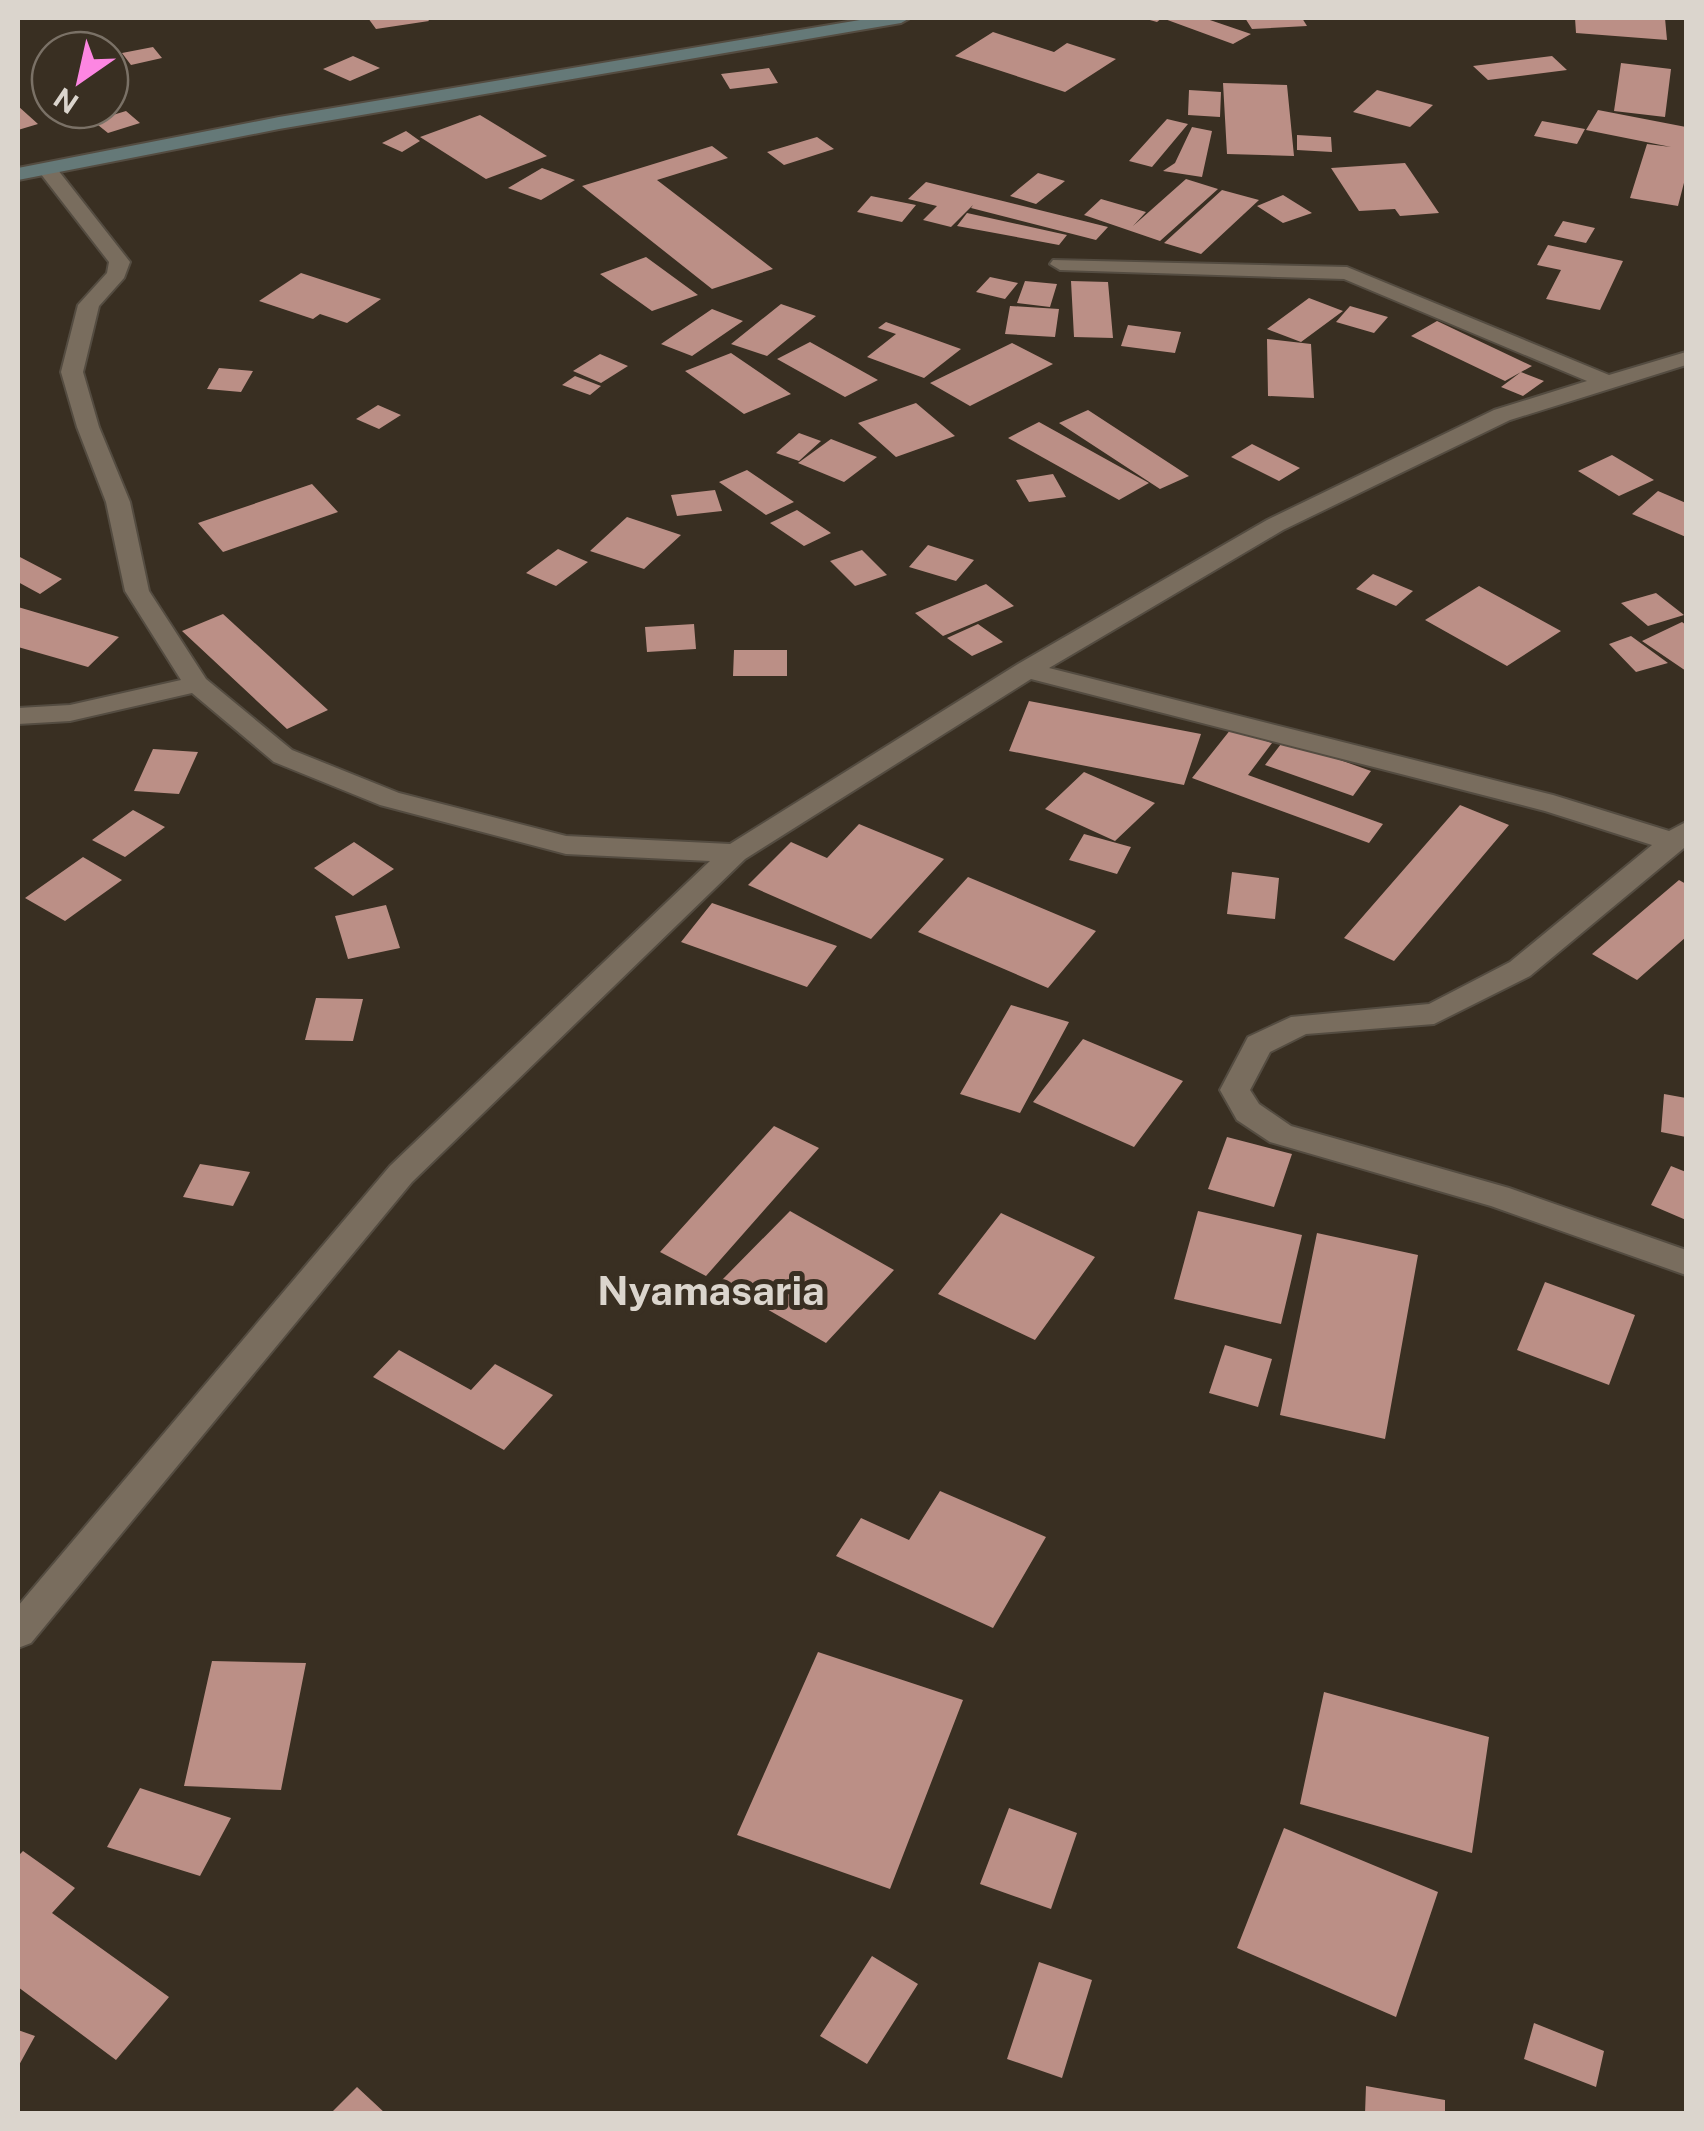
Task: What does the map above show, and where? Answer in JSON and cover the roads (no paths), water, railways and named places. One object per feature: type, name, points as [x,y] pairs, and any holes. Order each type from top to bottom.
[{"type":"main road","points":[[18,174],[280,123],[901,18]]},
{"type":"street","points":[[46,168],[120,262],[108,285],[89,305],[72,372],[88,428],[118,502],[137,591],[197,684],[284,756],[390,799],[566,846],[735,853]]},
{"type":"street","points":[[1060,264],[1347,272],[1610,383]]},
{"type":"street","points":[[18,1632],[33,1596],[401,1174],[735,853],[1027,670],[1275,525],[1502,416],[1686,358]]},
{"type":"street","points":[[1027,670],[1680,836]]},
{"type":"street","points":[[18,716],[70,713],[197,684]]},
{"type":"street","points":[[1680,836],[1520,970],[1434,1014],[1301,1024],[1259,1046],[1235,1090],[1248,1112],[1281,1134],[1498,1196],[1686,1263]]},
{"type":"district","name":"Nyamasaria","points":[[711,1290]]}]
